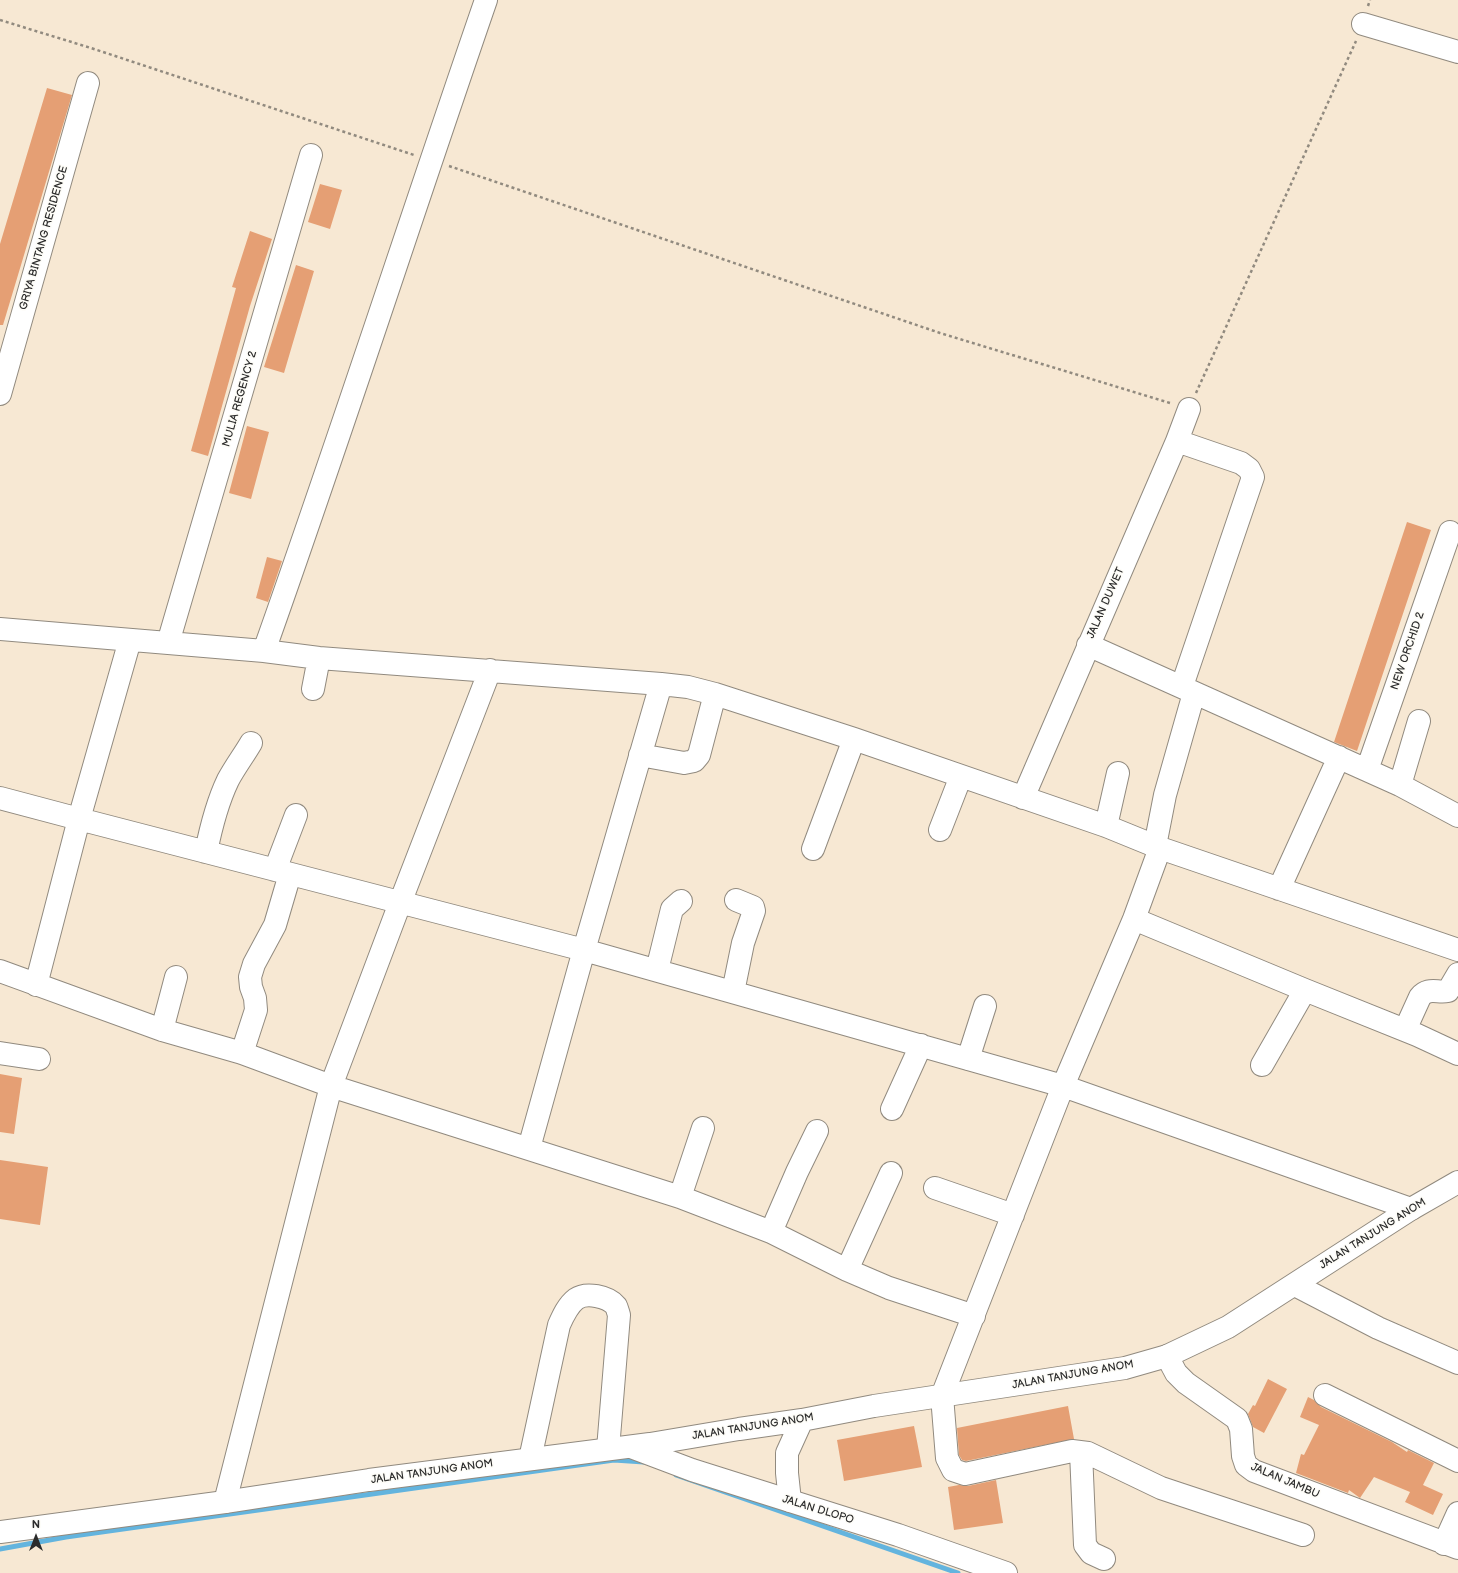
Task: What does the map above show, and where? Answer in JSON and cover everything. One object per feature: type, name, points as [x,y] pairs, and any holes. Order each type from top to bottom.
[{"type":"street","points":[[264,651],[311,520],[486,0]]},
{"type":"street","points":[[1363,24],[1458,52]]},
{"type":"street","name":"GRIYA BINTANG RESIDENCE","points":[[0,394],[88,83]]},
{"type":"street","name":"MULIA REGENCY 2","points":[[168,643],[311,155]]},
{"type":"street","name":"JALAN DUWET","points":[[1023,798],[1177,441],[1189,409]]},
{"type":"street","points":[[1177,441],[1241,463],[1249,469],[1253,477],[1188,690],[1165,795],[1157,847],[1134,918],[1063,1086],[942,1396],[946,1451],[953,1470],[965,1474],[1065,1452],[1072,1451],[1088,1453],[1167,1490],[1303,1535]]},
{"type":"street","name":"NEW ORCHID 2","points":[[1367,770],[1450,532]]},
{"type":"street","points":[[0,629],[264,651],[319,658],[490,670],[660,684],[688,688],[715,694],[854,739],[1106,826],[1157,847],[1458,950]]},
{"type":"street","points":[[36,985],[79,819],[130,640]]},
{"type":"street","points":[[1088,645],[1400,785],[1458,816]]},
{"type":"street","points":[[313,689],[319,658]]},
{"type":"street","points":[[225,1502],[331,1086],[490,670]]},
{"type":"street","points":[[530,1148],[584,950],[660,684]]},
{"type":"street","points":[[640,755],[684,763],[694,761],[698,755],[715,694]]},
{"type":"street","points":[[1400,785],[1419,721]]},
{"type":"street","points":[[813,848],[854,739]]},
{"type":"street","points":[[206,852],[211,827],[222,794],[229,778],[252,743]]},
{"type":"street","points":[[1279,889],[1339,757]]},
{"type":"street","points":[[1106,826],[1118,773]]},
{"type":"street","points":[[940,830],[961,776]]},
{"type":"street","points":[[0,798],[584,950],[1063,1086],[1411,1210]]},
{"type":"street","points":[[242,1053],[256,1010],[250,977],[254,964],[275,925],[282,872],[296,815]]},
{"type":"street","points":[[733,992],[743,943],[754,911],[753,907],[736,900]]},
{"type":"street","points":[[657,970],[672,909],[681,901]]},
{"type":"street","points":[[1134,918],[1304,990],[1405,1030],[1458,1054]]},
{"type":"street","points":[[0,971],[162,1030],[242,1053],[331,1086],[530,1148],[680,1197],[771,1232],[847,1270],[889,1288],[974,1316]]},
{"type":"street","points":[[1405,1030],[1420,997],[1427,991],[1448,991],[1458,974]]},
{"type":"street","points":[[162,1030],[176,977]]},
{"type":"street","points":[[1262,1065],[1304,990]]},
{"type":"street","points":[[968,1059],[985,1006]]},
{"type":"street","points":[[892,1109],[921,1045]]},
{"type":"street","points":[[0,1053],[39,1059]]},
{"type":"street","points":[[680,1197],[703,1128]]},
{"type":"street","points":[[771,1232],[797,1172],[817,1131]]},
{"type":"street","points":[[847,1270],[891,1173]]},
{"type":"street","name":"JALAN TANJUNG ANOM","points":[[0,1532],[225,1502],[376,1479],[631,1447],[802,1420],[874,1406],[1125,1368],[1167,1356],[1228,1327],[1411,1210],[1458,1182]]},
{"type":"street","points":[[935,1188],[1013,1215]]},
{"type":"street","points":[[1295,1284],[1378,1328],[1458,1363]]},
{"type":"street","points":[[530,1459],[559,1325],[566,1311],[575,1299],[584,1295],[602,1297],[616,1306],[619,1315],[608,1449]]},
{"type":"street","name":"JALAN JAMBU","points":[[1167,1356],[1176,1373],[1186,1383],[1237,1419],[1241,1429],[1242,1456],[1246,1465],[1254,1471],[1451,1546]]},
{"type":"street","points":[[1325,1395],[1458,1461]]},
{"type":"street","points":[[790,1501],[787,1473],[787,1453],[802,1420]]},
{"type":"street","name":"JALAN DLOPO","points":[[631,1447],[692,1470],[898,1535],[1006,1573]]},
{"type":"street","points":[[1081,1452],[1085,1545],[1091,1553],[1104,1559]]},
{"type":"street","points":[[1451,1546],[1458,1513]]},
{"type":"path","points":[[0,20],[158,70],[431,160],[940,333],[1189,409],[1363,24],[1370,0]]},
{"type":"building","points":[[47,88],[72,95],[3,325],[0,325],[0,244]]},
{"type":"building","points":[[320,184],[342,190],[330,229],[308,222]]},
{"type":"building","points":[[250,231],[272,239],[250,306],[208,456],[191,451],[236,288],[232,287]]},
{"type":"building","points":[[296,265],[314,271],[284,373],[264,367]]},
{"type":"building","points":[[247,426],[269,432],[251,499],[229,493]]},
{"type":"building","points":[[1407,522],[1431,530],[1357,751],[1334,742]]},
{"type":"building","points":[[267,557],[282,561],[268,602],[256,598]]},
{"type":"building","points":[[0,1074],[22,1078],[14,1134],[0,1132]]},
{"type":"building","points":[[0,1160],[48,1167],[40,1225],[0,1219]]},
{"type":"building","points":[[1268,1379],[1287,1389],[1264,1433],[1253,1427],[1248,1414],[1253,1405],[1255,1406]]},
{"type":"building","points":[[1308,1397],[1314,1400],[1321,1407],[1392,1442],[1407,1452],[1408,1450],[1434,1463],[1423,1485],[1443,1494],[1433,1515],[1405,1502],[1410,1492],[1374,1477],[1360,1498],[1349,1490],[1348,1493],[1296,1473],[1301,1454],[1304,1455],[1319,1425],[1300,1417]]},
{"type":"building","points":[[1068,1406],[1074,1439],[966,1461],[962,1460],[959,1455],[957,1428]]},
{"type":"building","points":[[914,1426],[922,1467],[844,1481],[837,1440]]},
{"type":"building","points":[[996,1480],[1003,1523],[954,1530],[948,1487],[959,1485],[968,1486]]},
{"type":"waterway","points":[[0,1549],[66,1537],[614,1460],[644,1462]]},
{"type":"waterway","points":[[676,1475],[958,1573]]}]
